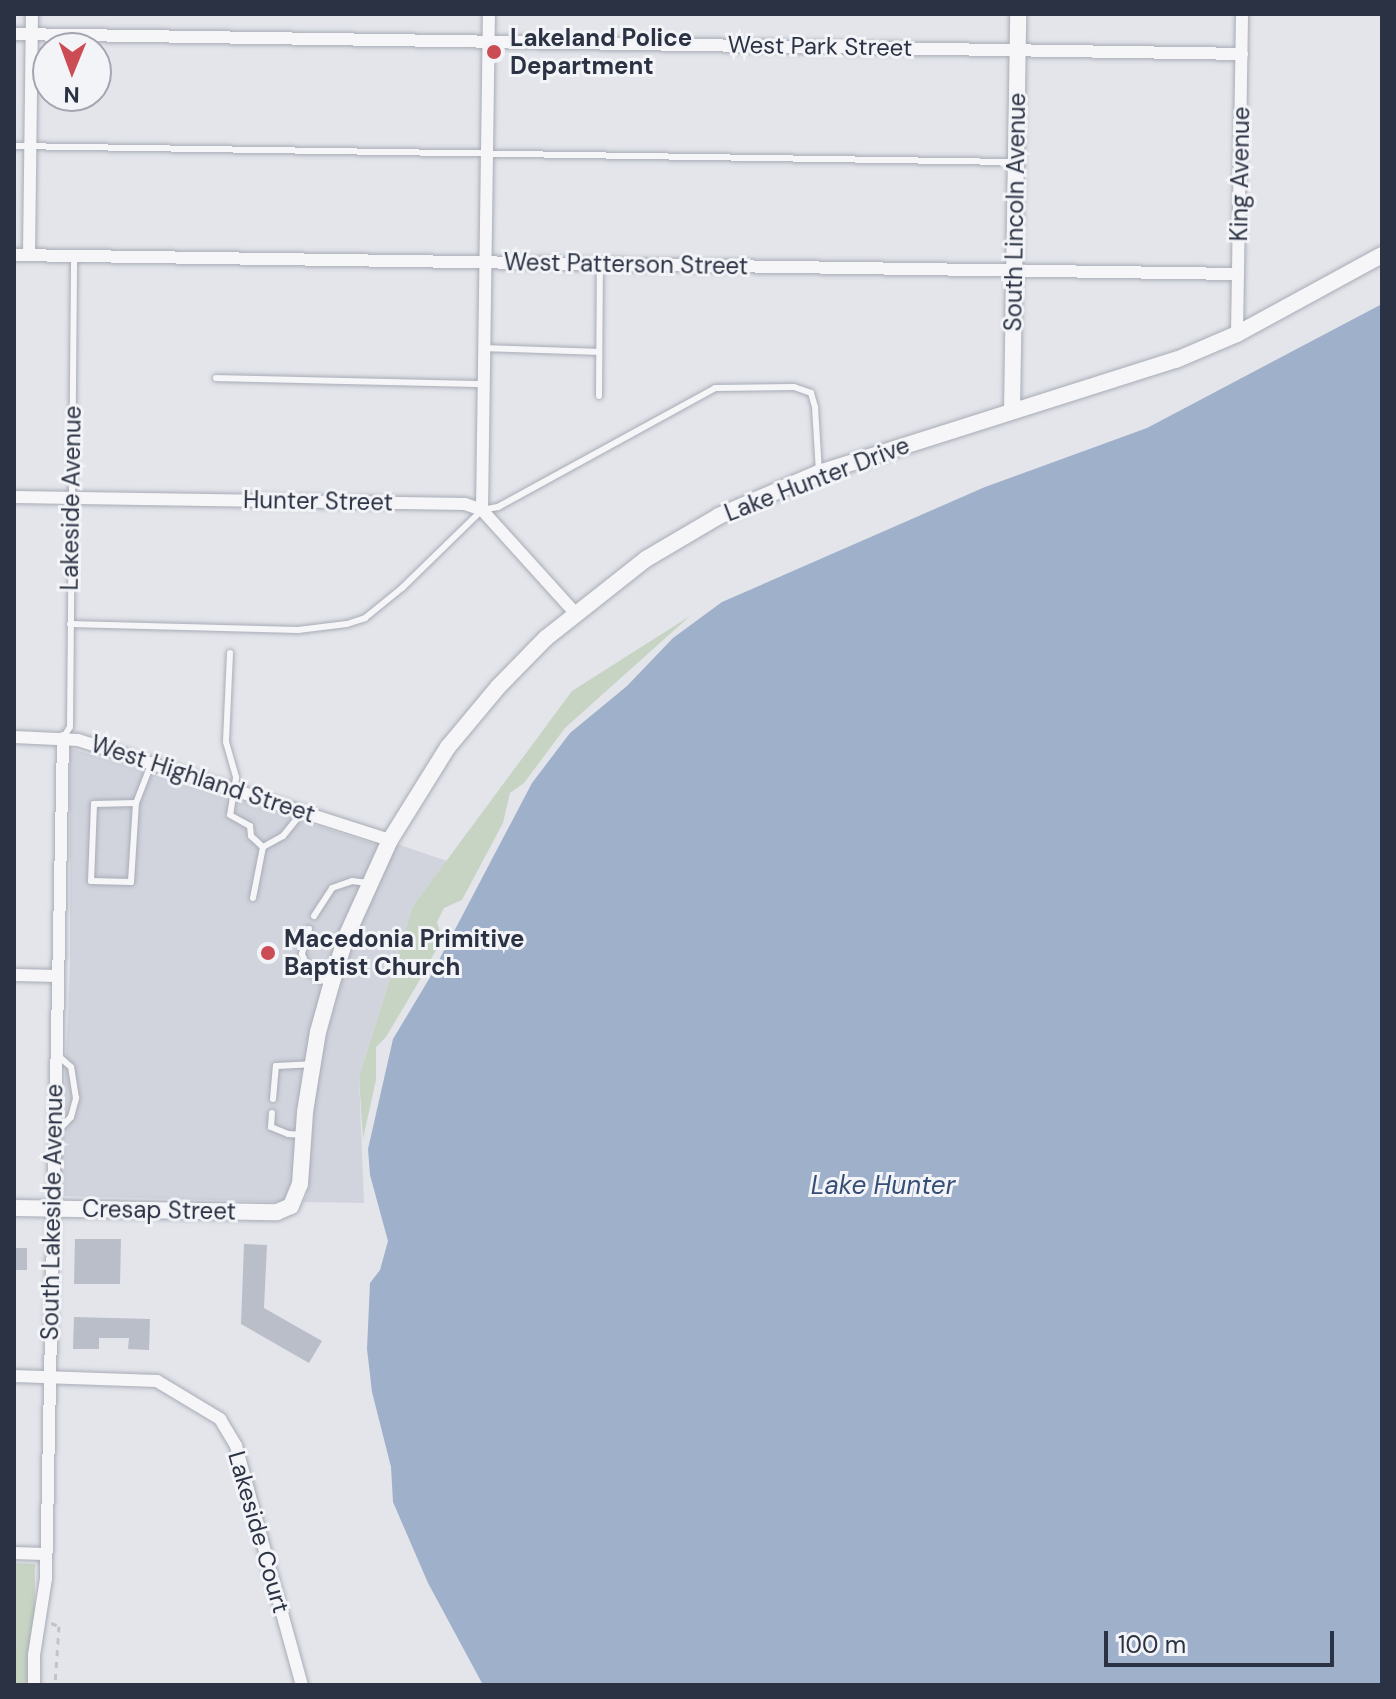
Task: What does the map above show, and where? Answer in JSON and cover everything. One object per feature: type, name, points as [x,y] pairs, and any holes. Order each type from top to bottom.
[{"type":"street","points":[[489,14],[482,510],[575,613]]},
{"type":"street","name":"South Lincoln Avenue","points":[[1012,411],[1018,14]]},
{"type":"street","name":"King Avenue","points":[[1237,334],[1242,14]]},
{"type":"street","name":"West Park Street","points":[[14,34],[32,34]]},
{"type":"street","points":[[29,255],[32,34]]},
{"type":"street","name":"West Park Street","points":[[112,35],[1242,54]]},
{"type":"street","name":"West Patterson Street","points":[[14,255],[1238,274]]},
{"type":"street","name":"Lake Hunter Drive","points":[[296,1197],[313,1065],[331,985],[368,883],[390,840],[448,747],[498,687],[575,613],[684,534],[751,500],[819,473],[1176,360],[1237,334],[1382,255]]},
{"type":"street","name":"Hunter Street","points":[[14,497],[465,504],[482,510]]},
{"type":"street","name":"West Highland Street","points":[[14,737],[63,738],[152,762],[390,840]]},
{"type":"street","name":"South Lakeside Avenue","points":[[34,1685],[46,1578],[44,1554],[63,738]]},
{"type":"street","points":[[14,975],[58,976]]},
{"type":"street","name":"Cresap Street","points":[[14,1208],[277,1212],[291,1206],[296,1197]]},
{"type":"street","name":"Lakeside Court","points":[[14,1376],[157,1381],[220,1419],[236,1446],[302,1685]]},
{"type":"street","points":[[14,1553],[44,1554]]},
{"type":"lane","points":[[14,146],[487,156],[1016,162]]},
{"type":"lane","name":"Lakeside Avenue","points":[[63,738],[70,727],[74,256]]},
{"type":"lane","points":[[599,396],[600,264]]},
{"type":"lane","points":[[485,348],[599,352]]},
{"type":"lane","points":[[216,378],[484,384]]},
{"type":"lane","points":[[70,624],[298,630],[347,624],[365,618],[402,588],[482,510],[498,507],[702,393],[727,386],[794,387],[811,393],[815,407],[819,473]]},
{"type":"lane","points":[[230,653],[226,742],[236,772],[230,815],[250,826],[251,836],[263,847]]},
{"type":"lane","points":[[136,803],[94,804],[91,881],[131,882],[136,803],[152,762]]},
{"type":"lane","points":[[263,847],[283,836],[303,811]]},
{"type":"lane","points":[[253,898],[263,847]]},
{"type":"lane","points":[[314,916],[332,888],[352,881],[368,883]]},
{"type":"lane","points":[[309,929],[302,954],[311,973],[331,985]]},
{"type":"lane","points":[[53,1136],[71,1117],[76,1098],[71,1067],[56,1053]]},
{"type":"lane","points":[[273,1099],[276,1066],[296,1062],[313,1065]]},
{"type":"lane","points":[[272,1113],[271,1127],[288,1134],[303,1135]]},
{"type":"path","points":[[40,1619],[59,1626],[55,1685]]},
{"type":"shaded area","points":[[70,748],[378,845],[339,934],[324,978],[302,1073],[292,1182],[283,1202],[63,1196],[60,1192],[70,968]]},
{"type":"shaded area","points":[[397,844],[447,861],[413,906],[359,1077],[364,1203],[303,1202],[307,1195],[317,1075],[326,1035],[353,940]]},
{"type":"green space","points":[[690,616],[565,728],[524,783],[510,793],[503,823],[462,900],[444,908],[437,922],[442,939],[429,963],[421,967],[424,973],[386,1037],[376,1047],[376,1080],[363,1139],[359,1077],[413,906],[572,691]]},
{"type":"green space","points":[[14,1563],[35,1564],[34,1685],[14,1685]]},
{"type":"water","name":"Lake Hunter","points":[[1382,304],[1382,1685],[483,1685],[428,1583],[393,1502],[391,1467],[372,1392],[367,1349],[370,1283],[380,1270],[388,1241],[370,1175],[368,1149],[393,1039],[429,979],[532,783],[570,733],[627,686],[673,638],[722,602],[985,487],[1147,428]]},
{"type":"building","points":[[75,1239],[121,1239],[120,1284],[74,1284]]},
{"type":"building","points":[[244,1244],[267,1245],[264,1308],[322,1341],[309,1363],[241,1324]]},
{"type":"building","points":[[14,1248],[27,1248],[27,1270],[14,1270]]},
{"type":"building","points":[[74,1317],[150,1319],[149,1350],[128,1349],[129,1338],[99,1338],[99,1349],[73,1349]]},
{"type":"place","name":"Lakeland Police Department","points":[[494,52]]},
{"type":"place","name":"Macedonia Primitive Baptist Church","points":[[268,953]]}]
